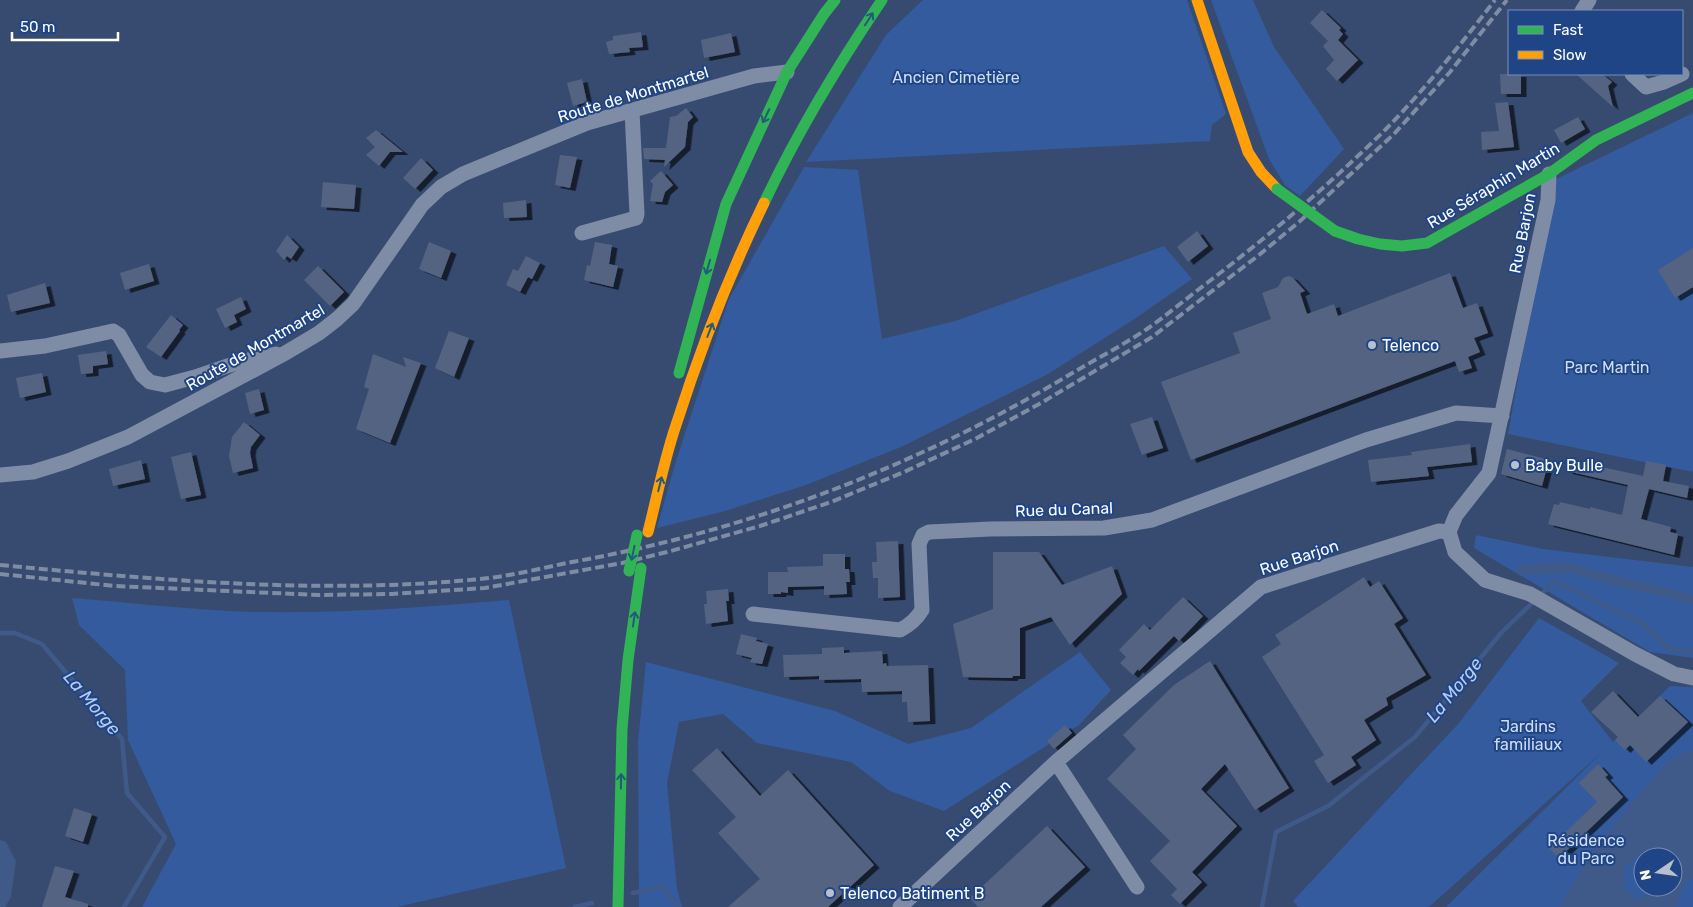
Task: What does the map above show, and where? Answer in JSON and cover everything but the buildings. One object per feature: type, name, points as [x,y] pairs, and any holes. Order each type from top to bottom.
[{"type":"main road","points":[[675,386],[726,204],[787,72],[835,0]]},
{"type":"main road","points":[[618,907],[622,730],[625,690],[641,568],[642,533],[664,424],[700,325],[740,228],[772,162],[806,99],[868,0]]},
{"type":"main road","points":[[608,907],[611,728],[617,658],[629,572],[675,427],[710,329],[750,232],[781,167],[843,58],[882,0]]},
{"type":"main road","name":"Rue Séraphin Martin","points":[[1197,0],[1248,152],[1261,172],[1277,189],[1336,231],[1358,240],[1378,245],[1407,247],[1427,243],[1550,174],[1596,140],[1693,93]]},
{"type":"main road","points":[[781,167],[850,61],[885,17]]},
{"type":"main road","points":[[620,830],[626,907]]},
{"type":"street","name":"Route de Montmartel","points":[[0,475],[33,472],[128,438],[319,333],[353,304],[422,205],[441,187],[463,174],[587,123],[754,76],[787,72]]},
{"type":"street","points":[[1633,75],[1646,87],[1680,75]]},
{"type":"street","points":[[582,232],[636,218],[632,111]]},
{"type":"street","name":"Rue Barjon","points":[[900,907],[1056,762],[1261,588],[1439,530],[1449,532],[1456,515],[1489,474],[1548,200],[1550,174]]},
{"type":"street","points":[[0,351],[45,346],[113,331],[119,335],[142,374],[150,382],[164,385],[194,378],[270,354],[282,355]]},
{"type":"street","name":"Rue du Canal","points":[[753,614],[900,630],[918,618],[922,610],[919,544],[923,535],[930,532],[990,529],[1104,528],[1152,520],[1366,440],[1447,415],[1456,413],[1502,416]]},
{"type":"street","points":[[1449,532],[1455,552],[1485,580],[1530,594],[1635,654],[1674,674],[1693,678]]},
{"type":"street","points":[[1056,762],[1137,887]]},
{"type":"green space","name":"Ancien Cimetière","points":[[923,0],[1187,0],[1226,114],[1212,125],[1210,141],[806,162],[886,35]]},
{"type":"green space","points":[[1211,0],[1253,0],[1274,47],[1344,149],[1300,196],[1285,185],[1269,159]]},
{"type":"green space","name":"Parc Martin","points":[[1693,113],[1693,472],[1508,434],[1554,180]]},
{"type":"green space","points":[[804,167],[858,170],[882,339],[955,321],[1164,246],[1192,279],[1133,320],[1048,374],[901,447],[806,485],[725,511],[657,528],[675,464],[729,299]]},
{"type":"green space","points":[[1476,535],[1543,549],[1693,567],[1693,658],[1650,652],[1474,548]]},
{"type":"green space","points":[[72,598],[208,610],[263,612],[368,610],[509,600],[566,868],[397,907],[142,907],[176,844],[128,740],[125,670],[79,625]]},
{"type":"green space","points":[[1539,618],[1619,663],[1581,701],[1613,742],[1670,686],[1693,687],[1693,907],[1446,907],[1601,753],[1429,907],[1298,907],[1293,901],[1459,723]]},
{"type":"green space","points":[[1080,652],[1111,690],[1079,725],[944,811],[890,791],[851,762],[757,743],[723,714],[679,722],[667,783],[677,889],[682,907],[639,907],[638,742],[646,662],[835,711],[908,744],[971,728]]},
{"type":"shaded area","points":[[1564,562],[1693,595],[1693,604],[1570,573],[1517,574],[1518,565]]},
{"type":"shaded area","points":[[1691,750],[1693,751],[1693,879],[1687,880],[1683,889],[1683,847],[1633,847],[1633,861],[1624,868],[1624,889],[1633,897],[1638,900],[1641,897],[1679,897],[1675,907],[1559,907],[1588,857],[1669,760]]},
{"type":"shaded area","points":[[0,840],[6,842],[16,861],[11,897],[5,907],[0,907]]},
{"type":"waterway","name":"La Morge","points":[[1262,907],[1276,832],[1328,806],[1415,737],[1501,633],[1555,581],[1642,623],[1670,649],[1693,651]]},
{"type":"waterway","name":"La Morge","points":[[0,633],[15,633],[42,644],[122,739],[127,793],[165,837],[124,907]]},
{"type":"waterway","name":"La Morge","points":[[633,893],[663,886],[678,907]]},
{"type":"waterway","name":"La Morge","points":[[575,907],[592,903]]},
{"type":"railway","points":[[0,565],[120,576],[300,586],[420,584],[480,579],[515,574],[639,549],[768,513],[832,490],[894,465],[955,437],[1015,406],[1120,346],[1154,324],[1277,228],[1365,149],[1429,82],[1495,0]]},
{"type":"railway","points":[[0,574],[115,586],[318,595],[392,594],[485,588],[622,563],[667,552],[760,526],[831,502],[904,472],[975,439],[1041,403],[1152,337],[1299,222],[1394,134],[1450,72],[1507,0]]},
{"type":"traffic: fast","points":[[787,72],[835,0]]},
{"type":"traffic: fast","points":[[764,203],[790,151],[819,100],[882,0]]},
{"type":"traffic: fast","points":[[679,373],[726,204],[787,72]]},
{"type":"traffic: fast","points":[[1335,231],[1380,244],[1402,246],[1427,243],[1549,174],[1596,140],[1693,93]]},
{"type":"traffic: fast","points":[[1277,189],[1335,231]]},
{"type":"traffic: fast","points":[[629,571],[637,535]]},
{"type":"traffic: fast","points":[[618,907],[622,729],[628,660],[641,568]]},
{"type":"traffic: slow","points":[[1197,0],[1248,152],[1261,172],[1277,189]]},
{"type":"traffic: slow","points":[[648,532],[668,452],[695,369],[727,285],[764,203]]},
{"type":"place","name":"Telenco","points":[[1372,345]]},
{"type":"place","name":"Baby Bulle","points":[[1515,465]]},
{"type":"place","name":"Telenco Batiment B","points":[[830,893]]},
{"type":"park label","name":"Jardins familiaux","points":[[1528,735]]},
{"type":"park label","name":"Résidence du Parc","points":[[1586,849]]}]
